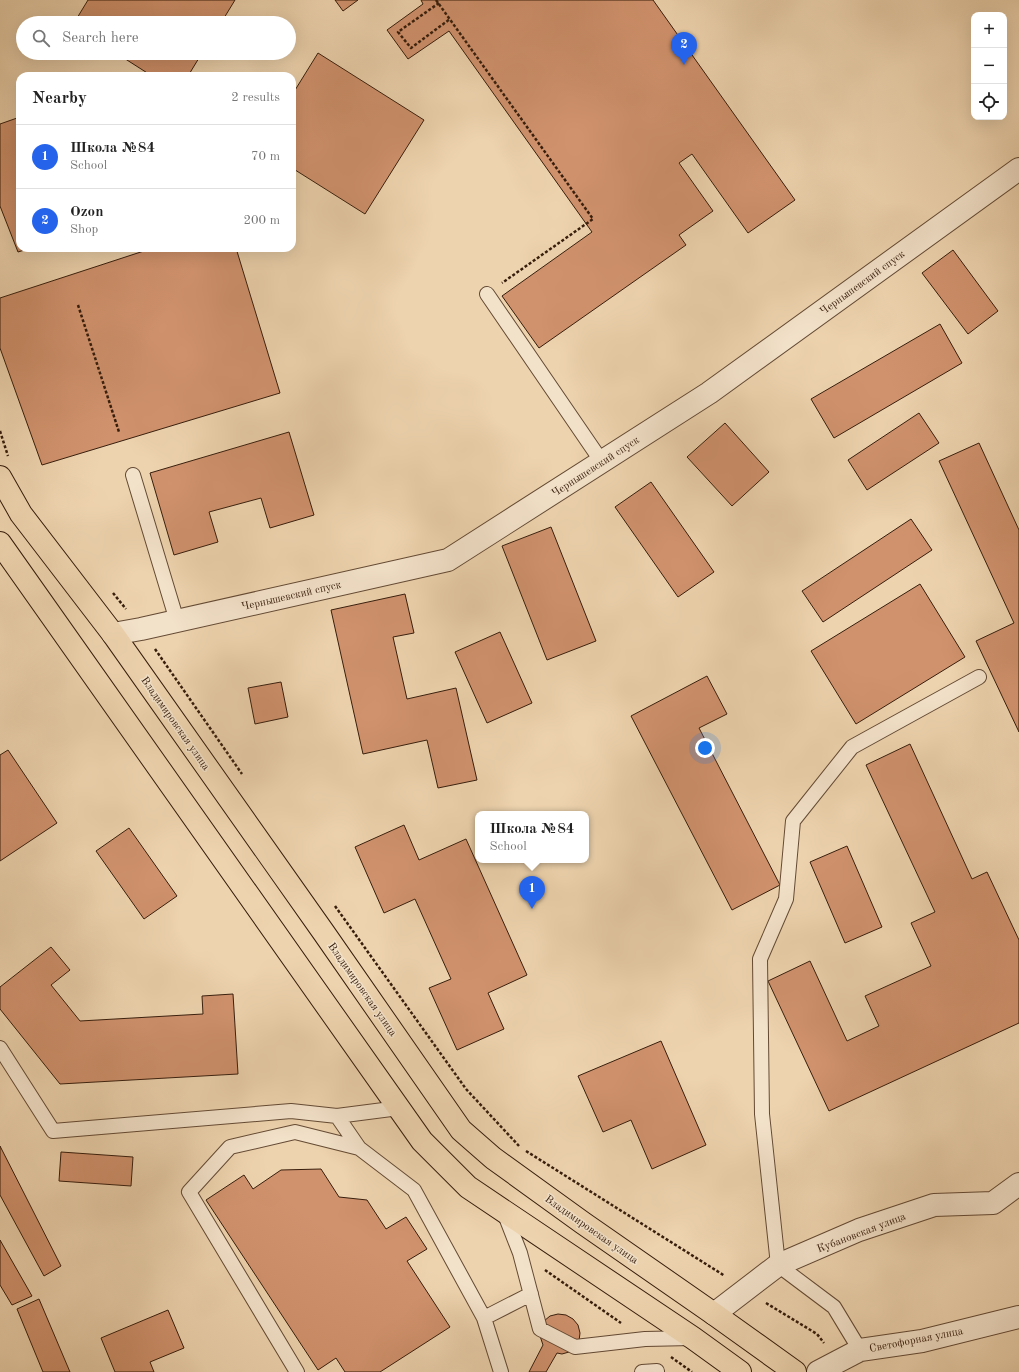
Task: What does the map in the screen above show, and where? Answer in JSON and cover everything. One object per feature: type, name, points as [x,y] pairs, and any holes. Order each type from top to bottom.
[{"type":"main road","name":"Владимировская улица","points":[[0,477],[21,514],[113,634],[461,1130],[493,1158],[795,1372]]},
{"type":"main road","points":[[0,543],[422,1142],[468,1187],[740,1372]]},
{"type":"street","name":"Чернышевский спуск","points":[[113,634],[142,629],[448,560],[709,393],[1019,169]]},
{"type":"street","name":"Кубановская улица","points":[[714,1314],[778,1265],[859,1230],[934,1205],[993,1203],[1019,1184]]},
{"type":"street","name":"Светофорная улица","points":[[818,1372],[860,1350],[922,1341],[1019,1318]]},
{"type":"lane","points":[[487,294],[602,462]]},
{"type":"lane","points":[[133,475],[177,621]]},
{"type":"lane","points":[[860,1350],[834,1307],[778,1265],[762,1114],[760,959],[786,898],[793,821],[852,747],[979,677]]},
{"type":"lane","points":[[0,1048],[53,1131],[291,1111],[337,1116],[399,1108]]},
{"type":"lane","points":[[337,1116],[359,1148],[414,1190],[484,1318],[500,1372]]},
{"type":"lane","points":[[297,1372],[190,1192],[230,1147],[295,1132],[359,1148]]},
{"type":"lane","points":[[504,1211],[520,1252],[540,1329],[575,1347],[645,1339],[692,1338]]},
{"type":"lane","points":[[484,1318],[531,1294]]},
{"type":"lane","points":[[642,1372],[658,1371]]},
{"type":"path","points":[[450,19],[411,48],[398,32],[438,1],[593,219],[487,294]]},
{"type":"path","points":[[78,305],[119,432]]},
{"type":"path","points":[[142,629],[246,779]]},
{"type":"path","points":[[333,902],[466,1089],[519,1147]]},
{"type":"path","points":[[526,1151],[816,1334],[840,1360]]},
{"type":"path","points":[[520,1252],[692,1372]]},
{"type":"building","points":[[88,0],[235,0],[225,16],[78,16]]},
{"type":"building","points":[[335,0],[358,0],[343,11]]},
{"type":"building","points":[[421,0],[653,0],[795,200],[748,233],[692,154],[679,163],[713,211],[679,235],[686,245],[539,348],[502,296],[592,232],[449,31],[408,59],[387,30],[423,4]]},
{"type":"building","points":[[318,53],[424,120],[365,214],[296,171],[296,89]]},
{"type":"building","points":[[127,60],[198,60],[190,72],[146,72]]},
{"type":"building","points":[[16,118],[16,247],[0,206],[0,124]]},
{"type":"building","points":[[953,250],[998,311],[968,334],[922,273]]},
{"type":"building","points":[[141,252],[237,252],[280,393],[42,465],[0,348],[0,298]]},
{"type":"building","points":[[940,324],[962,363],[834,438],[811,399]]},
{"type":"building","points":[[919,413],[939,443],[867,490],[848,460]]},
{"type":"building","points":[[725,423],[769,472],[732,506],[687,457]]},
{"type":"building","points":[[289,432],[314,515],[270,528],[261,498],[209,512],[218,542],[174,555],[150,473]]},
{"type":"building","points":[[979,443],[1019,530],[1019,732],[976,641],[1014,623],[939,461]]},
{"type":"building","points":[[651,482],[714,572],[678,597],[615,507]]},
{"type":"building","points":[[911,519],[932,550],[823,622],[802,591]]},
{"type":"building","points":[[551,527],[596,641],[547,660],[502,546]]},
{"type":"building","points":[[920,584],[965,657],[856,724],[811,651]]},
{"type":"building","points":[[405,594],[414,633],[393,637],[407,699],[456,688],[477,780],[438,788],[427,740],[363,754],[331,610]]},
{"type":"building","points":[[500,632],[532,703],[487,723],[455,652]]},
{"type":"building","points":[[707,676],[727,714],[699,728],[780,885],[732,910],[631,716]]},
{"type":"building","points":[[281,682],[288,717],[255,724],[248,688]]},
{"type":"building","points":[[910,744],[972,879],[987,872],[1019,940],[1019,1023],[829,1111],[768,981],[810,961],[847,1041],[879,1026],[865,996],[931,966],[911,923],[935,912],[866,765]]},
{"type":"building","points":[[8,750],[57,823],[0,861],[0,755]]},
{"type":"building","points":[[404,825],[419,860],[466,839],[475,859],[475,863],[477,863],[527,975],[488,993],[504,1029],[457,1050],[429,988],[451,979],[415,899],[384,913],[355,847]]},
{"type":"building","points":[[129,828],[177,896],[144,919],[96,851]]},
{"type":"building","points":[[847,846],[882,927],[845,943],[810,862]]},
{"type":"building","points":[[51,947],[70,970],[51,985],[80,1021],[203,1014],[202,996],[233,994],[238,1074],[60,1084],[0,1009],[0,987]]},
{"type":"building","points":[[661,1041],[706,1145],[652,1169],[631,1120],[603,1132],[578,1076]]},
{"type":"building","points":[[0,1146],[61,1266],[44,1276],[0,1195]]},
{"type":"building","points":[[61,1152],[133,1157],[131,1186],[59,1181]]},
{"type":"building","points":[[321,1169],[339,1197],[367,1200],[386,1229],[406,1217],[427,1249],[407,1261],[450,1327],[380,1372],[345,1372],[336,1358],[318,1370],[206,1200],[244,1175],[253,1189],[281,1170]]},
{"type":"building","points":[[0,1240],[32,1296],[12,1305],[0,1285]]},
{"type":"building","points":[[39,1299],[70,1372],[43,1372],[17,1309]]},
{"type":"building","points":[[168,1310],[184,1348],[150,1362],[154,1372],[115,1372],[101,1338]]},
{"type":"building","points":[[558,1314],[566,1315],[573,1319],[578,1325],[580,1333],[579,1341],[569,1352],[562,1354],[557,1353],[546,1372],[529,1372],[543,1345],[540,1336],[544,1321],[550,1316]]},
{"type":"place","name":"Ozon","points":[[684,65]]},
{"type":"place","name":"Школа №84","points":[[532,909]]}]
